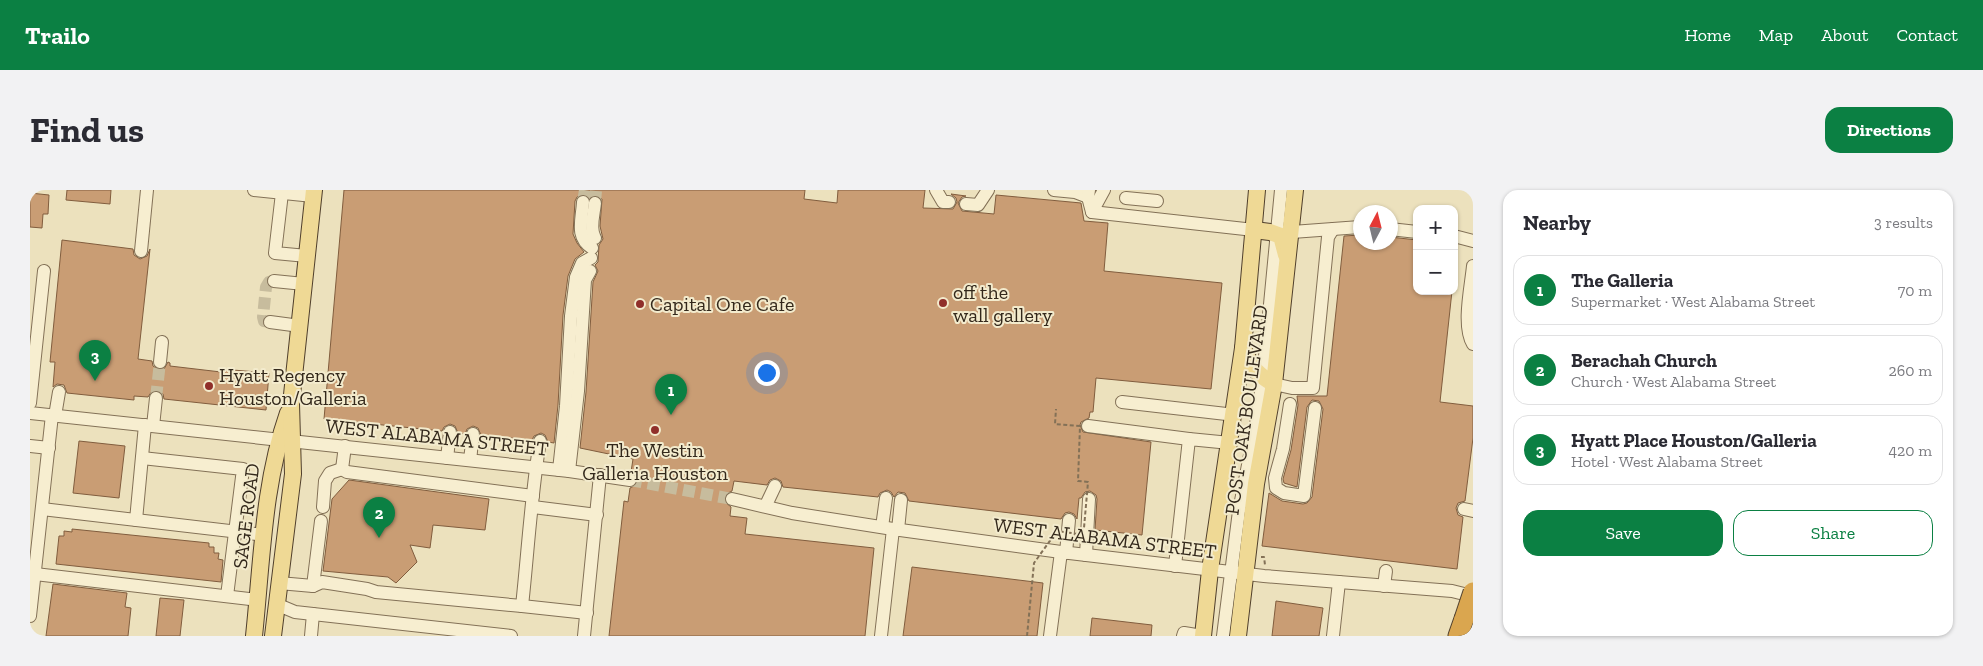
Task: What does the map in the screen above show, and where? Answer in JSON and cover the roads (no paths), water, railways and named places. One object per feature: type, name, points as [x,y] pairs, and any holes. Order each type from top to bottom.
[{"type":"highway","points":[[1461,628],[1473,592]]},
{"type":"main road","name":"POST OAK BOULEVARD","points":[[1202,636],[1227,572],[1256,484],[1264,378],[1288,259],[1273,232],[1257,190]]},
{"type":"main road","name":"POST OAK BOULEVARD","points":[[1238,636],[1227,572],[1230,443],[1243,348],[1273,232],[1295,190]]},
{"type":"main road","name":"SAGE ROAD","points":[[254,636],[271,470],[286,440],[291,404],[314,193]]},
{"type":"main road","points":[[1243,348],[1250,364],[1264,378]]},
{"type":"main road","name":"SAGE ROAD","points":[[274,636],[276,604],[293,474],[286,440]]},
{"type":"main road","points":[[258,600],[276,604]]},
{"type":"street","points":[[141,250],[147,190]]},
{"type":"street","points":[[254,190],[282,193],[314,193]]},
{"type":"street","points":[[936,190],[943,202],[949,202]]},
{"type":"street","points":[[966,204],[978,205],[988,190]]},
{"type":"street","points":[[1059,190],[1088,194],[1092,212]]},
{"type":"street","points":[[1092,212],[1104,190]]},
{"type":"street","points":[[1223,636],[1232,510],[1249,420],[1264,378],[1274,190]]},
{"type":"street","points":[[1273,232],[1281,190]]},
{"type":"street","points":[[282,193],[275,253],[307,256]]},
{"type":"street","points":[[1126,198],[1158,195],[1155,220]]},
{"type":"street","points":[[564,470],[571,316],[576,276],[582,263],[592,254],[581,237],[589,203]]},
{"type":"street","points":[[1092,212],[1273,232],[1353,228]]},
{"type":"street","points":[[1292,388],[1293,405],[1275,478],[1276,488],[1284,493],[1304,496],[1328,238],[1333,229]]},
{"type":"street","points":[[1398,230],[1413,232]]},
{"type":"street","points":[[1458,237],[1473,241]]},
{"type":"street","points":[[1473,266],[1468,324],[1469,337],[1473,344]]},
{"type":"street","points":[[30,403],[44,271]]},
{"type":"street","points":[[274,281],[304,284]]},
{"type":"street","points":[[270,322],[300,326]]},
{"type":"street","points":[[160,362],[162,342]]},
{"type":"street","points":[[1264,378],[1314,397]]},
{"type":"street","points":[[30,616],[49,448],[59,392]]},
{"type":"street","points":[[136,520],[142,458],[156,398]]},
{"type":"street","points":[[1122,402],[1234,415]]},
{"type":"street","name":"WEST ALABAMA STREET","points":[[30,413],[564,470],[630,480]]},
{"type":"street","points":[[1088,426],[1230,443]]},
{"type":"street","points":[[447,458],[450,432]]},
{"type":"street","points":[[470,460],[473,434]]},
{"type":"street","points":[[1176,566],[1189,439]]},
{"type":"street","points":[[522,606],[540,441]]},
{"type":"street","points":[[30,446],[49,448]]},
{"type":"street","points":[[342,470],[344,446]]},
{"type":"street","points":[[142,458],[243,470],[227,596]]},
{"type":"street","points":[[323,508],[325,481],[330,473],[342,470],[533,501],[597,515]]},
{"type":"street","points":[[584,636],[600,475]]},
{"type":"street","points":[[766,506],[775,486]]},
{"type":"street","points":[[886,498],[891,529]]},
{"type":"street","name":"WEST ALABAMA STREET","points":[[732,499],[792,513],[891,529],[1227,572],[1452,591],[1464,594],[1473,601]]},
{"type":"street","points":[[1086,555],[1089,499]]},
{"type":"street","points":[[881,636],[891,529],[901,500]]},
{"type":"street","points":[[42,509],[264,535]]},
{"type":"street","points":[[1050,636],[1069,520]]},
{"type":"street","points":[[313,586],[322,521]]},
{"type":"street","points":[[1384,586],[1386,571]]},
{"type":"street","points":[[1216,636],[1227,572]]},
{"type":"street","points":[[34,574],[203,597],[227,596],[258,600]]},
{"type":"street","points":[[279,583],[313,586],[322,582],[376,592],[587,613]]},
{"type":"street","points":[[1333,636],[1339,582]]},
{"type":"street","points":[[276,604],[295,612],[511,636]]},
{"type":"street","points":[[311,636],[313,614]]},
{"type":"street","points":[[1183,636],[1184,632],[1202,636]]},
{"type":"tunnel","points":[[583,202],[585,190]]},
{"type":"tunnel","points":[[595,203],[596,190]]},
{"type":"tunnel","points":[[270,322],[264,321],[263,317],[266,287],[269,282],[274,281]]},
{"type":"tunnel","points":[[156,398],[160,362]]},
{"type":"tunnel","points":[[630,480],[732,499]]},
{"type":"place","name":"off the wall gallery","points":[[943,303]]},
{"type":"place","name":"Capital One Cafe","points":[[640,304]]},
{"type":"place","name":"Hyatt Place Houston/Galleria","points":[[95,381]]},
{"type":"place","name":"Hyatt Regency Houston/Galleria","points":[[209,386]]},
{"type":"place","name":"The Galleria","points":[[671,415]]},
{"type":"place","name":"The Westin Galleria Houston","points":[[655,430]]},
{"type":"place","name":"Berachah Church","points":[[379,538]]}]
